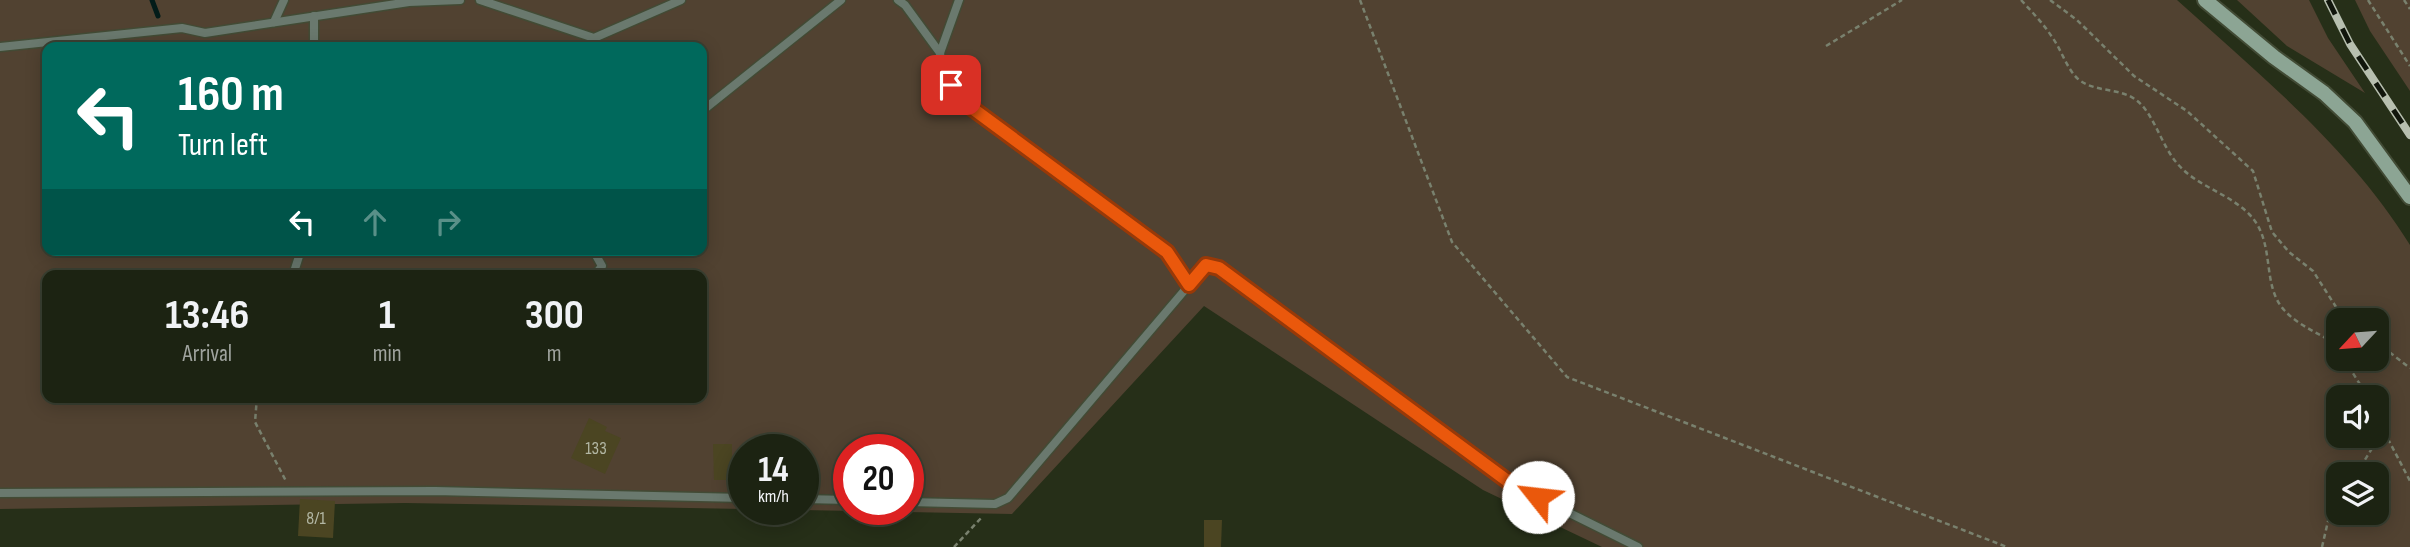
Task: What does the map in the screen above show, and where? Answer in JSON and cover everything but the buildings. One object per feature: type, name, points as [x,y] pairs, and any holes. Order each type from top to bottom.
[{"type":"main road","points":[[2205,0],[2274,57],[2324,93],[2355,122],[2410,197]]},
{"type":"lane","points":[[274,22],[284,0]]},
{"type":"lane","points":[[48,42],[182,28],[205,33],[409,2],[460,0]]},
{"type":"lane","points":[[480,0],[594,38],[681,0]]},
{"type":"lane","points":[[707,107],[841,0]]},
{"type":"lane","points":[[898,0],[905,5],[940,53]]},
{"type":"lane","points":[[958,0],[940,53],[942,69],[961,100],[1167,252],[1189,285]]},
{"type":"lane","points":[[314,16],[314,42]]},
{"type":"lane","points":[[0,47],[42,43]]},
{"type":"lane","points":[[924,502],[995,503],[1008,498],[1206,265],[1219,268],[1513,485],[1638,547]]},
{"type":"lane","points":[[0,493],[435,491],[728,498]]},
{"type":"path","points":[[1360,0],[1452,242],[1567,377],[2007,547]]},
{"type":"path","points":[[1825,46],[1902,0]]},
{"type":"path","points":[[2021,0],[2045,26],[2077,78],[2098,89],[2130,95],[2144,106],[2159,137],[2177,164],[2197,182],[2230,199],[2249,213],[2263,230],[2273,289],[2283,310],[2326,338]]},
{"type":"path","points":[[2050,0],[2077,20],[2134,76],[2187,111],[2253,171],[2272,232],[2289,252],[2313,271],[2337,308]]},
{"type":"path","points":[[2368,0],[2410,66]]},
{"type":"path","points":[[2404,0],[2410,9]]},
{"type":"path","points":[[2389,352],[2410,368]]},
{"type":"path","points":[[257,403],[255,422],[292,492]]},
{"type":"path","points":[[2389,442],[2410,481]]},
{"type":"path","points":[[954,547],[995,503]]},
{"type":"path","points":[[2322,547],[2327,525]]},
{"type":"shaded area","points":[[0,0],[2177,0],[2272,85],[2332,145],[2386,210],[2410,245],[2410,547],[1602,547],[1483,490],[1204,306],[1012,514],[924,512],[924,434],[833,434],[833,511],[819,510],[819,434],[728,434],[728,509],[405,503],[0,509]]},
{"type":"shaded area","points":[[2237,0],[2309,0],[2328,38],[2365,93],[2287,46]]},
{"type":"shaded area","points":[[2355,0],[2410,0],[2410,91],[2370,31]]},
{"type":"waterway","points":[[152,0],[158,16]]},
{"type":"railway","points":[[2328,0],[2350,44],[2410,135]]},
{"type":"route","points":[[951,85],[961,100],[1167,252],[1189,285],[1206,265],[1219,268],[1513,485],[1538,497]]}]
